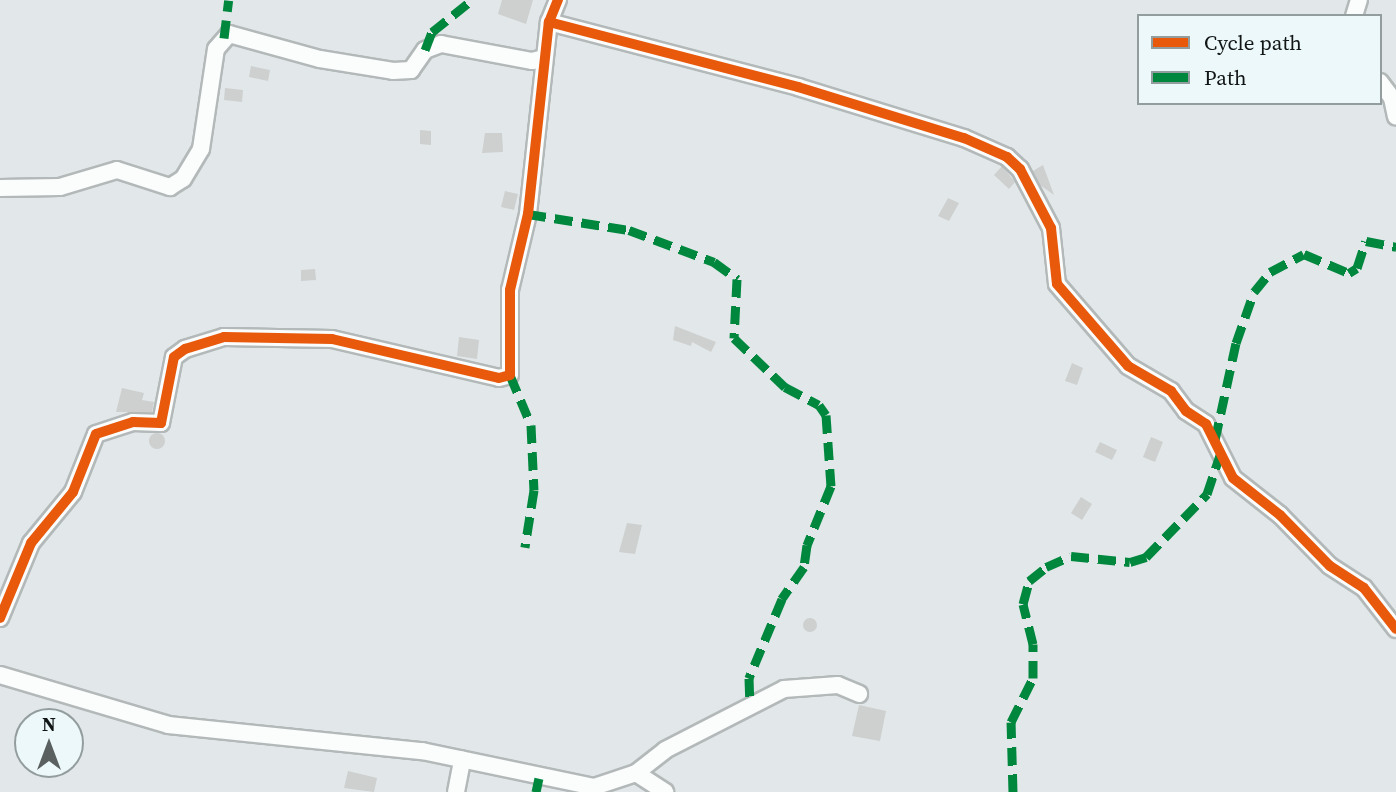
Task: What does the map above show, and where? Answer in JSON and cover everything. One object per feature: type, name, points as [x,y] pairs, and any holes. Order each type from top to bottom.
[{"type":"street","points":[[0,618],[31,543],[74,492],[96,434],[133,422],[161,423],[174,357],[185,348],[224,337],[332,339],[499,378],[510,375],[510,290],[528,214],[549,22],[558,0]]},
{"type":"street","points":[[549,22],[798,87],[964,138],[1007,157],[1020,169],[1051,228],[1057,284],[1128,366],[1171,391],[1186,411],[1206,424],[1233,478],[1280,515],[1330,566],[1364,588],[1396,629]]},
{"type":"street","points":[[0,188],[60,187],[117,170],[170,187],[183,179],[201,149],[216,49],[229,34],[320,59],[393,71],[411,70],[425,50],[441,44],[532,61],[544,58]]},
{"type":"street","points":[[1382,84],[1392,97],[1396,117]]},
{"type":"street","points":[[0,675],[169,725],[363,744],[462,760],[595,790],[636,773],[665,750],[784,689],[838,685],[859,694]]},
{"type":"street","points":[[456,792],[462,760]]},
{"type":"street","points":[[636,773],[665,792]]},
{"type":"building","points":[[502,0],[533,0],[526,24],[498,14]]},
{"type":"building","points":[[251,66],[270,70],[268,81],[249,77]]},
{"type":"building","points":[[225,88],[243,90],[242,102],[224,100]]},
{"type":"building","points":[[420,130],[431,131],[431,145],[420,144]]},
{"type":"building","points":[[485,133],[502,133],[503,152],[482,153]]},
{"type":"building","points":[[1043,165],[1054,195],[1040,185],[1033,171]]},
{"type":"building","points":[[1002,166],[1015,182],[1009,189],[994,175]]},
{"type":"building","points":[[505,191],[518,194],[514,210],[501,207]]},
{"type":"building","points":[[948,198],[959,203],[949,221],[938,216]]},
{"type":"building","points":[[315,269],[316,280],[301,281],[301,270]]},
{"type":"building","points":[[675,326],[716,342],[711,352],[692,342],[691,346],[673,340]]},
{"type":"building","points":[[459,337],[479,340],[477,359],[457,356]]},
{"type":"building","points":[[1072,363],[1083,368],[1077,385],[1065,381]]},
{"type":"building","points":[[122,388],[144,393],[142,400],[154,402],[152,412],[116,412]]},
{"type":"building","points":[[157,433],[163,435],[163,447],[157,449],[151,447],[149,441],[151,435]]},
{"type":"building","points":[[1151,437],[1163,442],[1155,462],[1143,457]]},
{"type":"building","points":[[1100,442],[1117,450],[1112,460],[1095,452]]},
{"type":"building","points":[[1081,497],[1092,504],[1082,520],[1071,513]]},
{"type":"building","points":[[627,523],[642,525],[635,554],[619,552]]},
{"type":"building","points":[[807,618],[813,618],[817,625],[813,632],[807,632],[803,628],[803,622]]},
{"type":"building","points":[[859,705],[886,711],[880,741],[852,736]]},
{"type":"building","points":[[348,771],[377,778],[374,792],[344,788]]},
{"type":"marked path","points":[[224,38],[229,0]]},
{"type":"marked path","points":[[425,50],[432,32],[472,0]]},
{"type":"marked path","points":[[528,214],[629,230],[714,262],[737,279],[734,338],[785,387],[819,405],[826,415],[831,486],[807,545],[804,567],[782,599],[749,678],[750,704]]},
{"type":"marked path","points":[[1215,440],[1236,343],[1254,292],[1270,272],[1304,254],[1349,273],[1357,268],[1366,241],[1396,247]]},
{"type":"marked path","points":[[510,375],[531,425],[534,490],[525,547]]},
{"type":"marked path","points":[[1013,792],[1011,722],[1033,678],[1033,644],[1023,604],[1029,581],[1046,567],[1071,556],[1130,562],[1146,557],[1207,494],[1220,455]]},
{"type":"marked path","points":[[536,792],[539,778]]},
{"type":"cycle path","points":[[0,618],[31,543],[73,492],[96,434],[133,422],[161,423],[174,357],[185,349],[224,337],[332,339],[499,378],[510,375],[510,290],[528,214],[549,22],[558,0]]},
{"type":"cycle path","points":[[549,22],[798,87],[964,138],[1007,157],[1020,169],[1051,228],[1057,284],[1128,366],[1171,391],[1186,411],[1206,424],[1233,478],[1280,515],[1330,566],[1364,588],[1396,629]]}]
